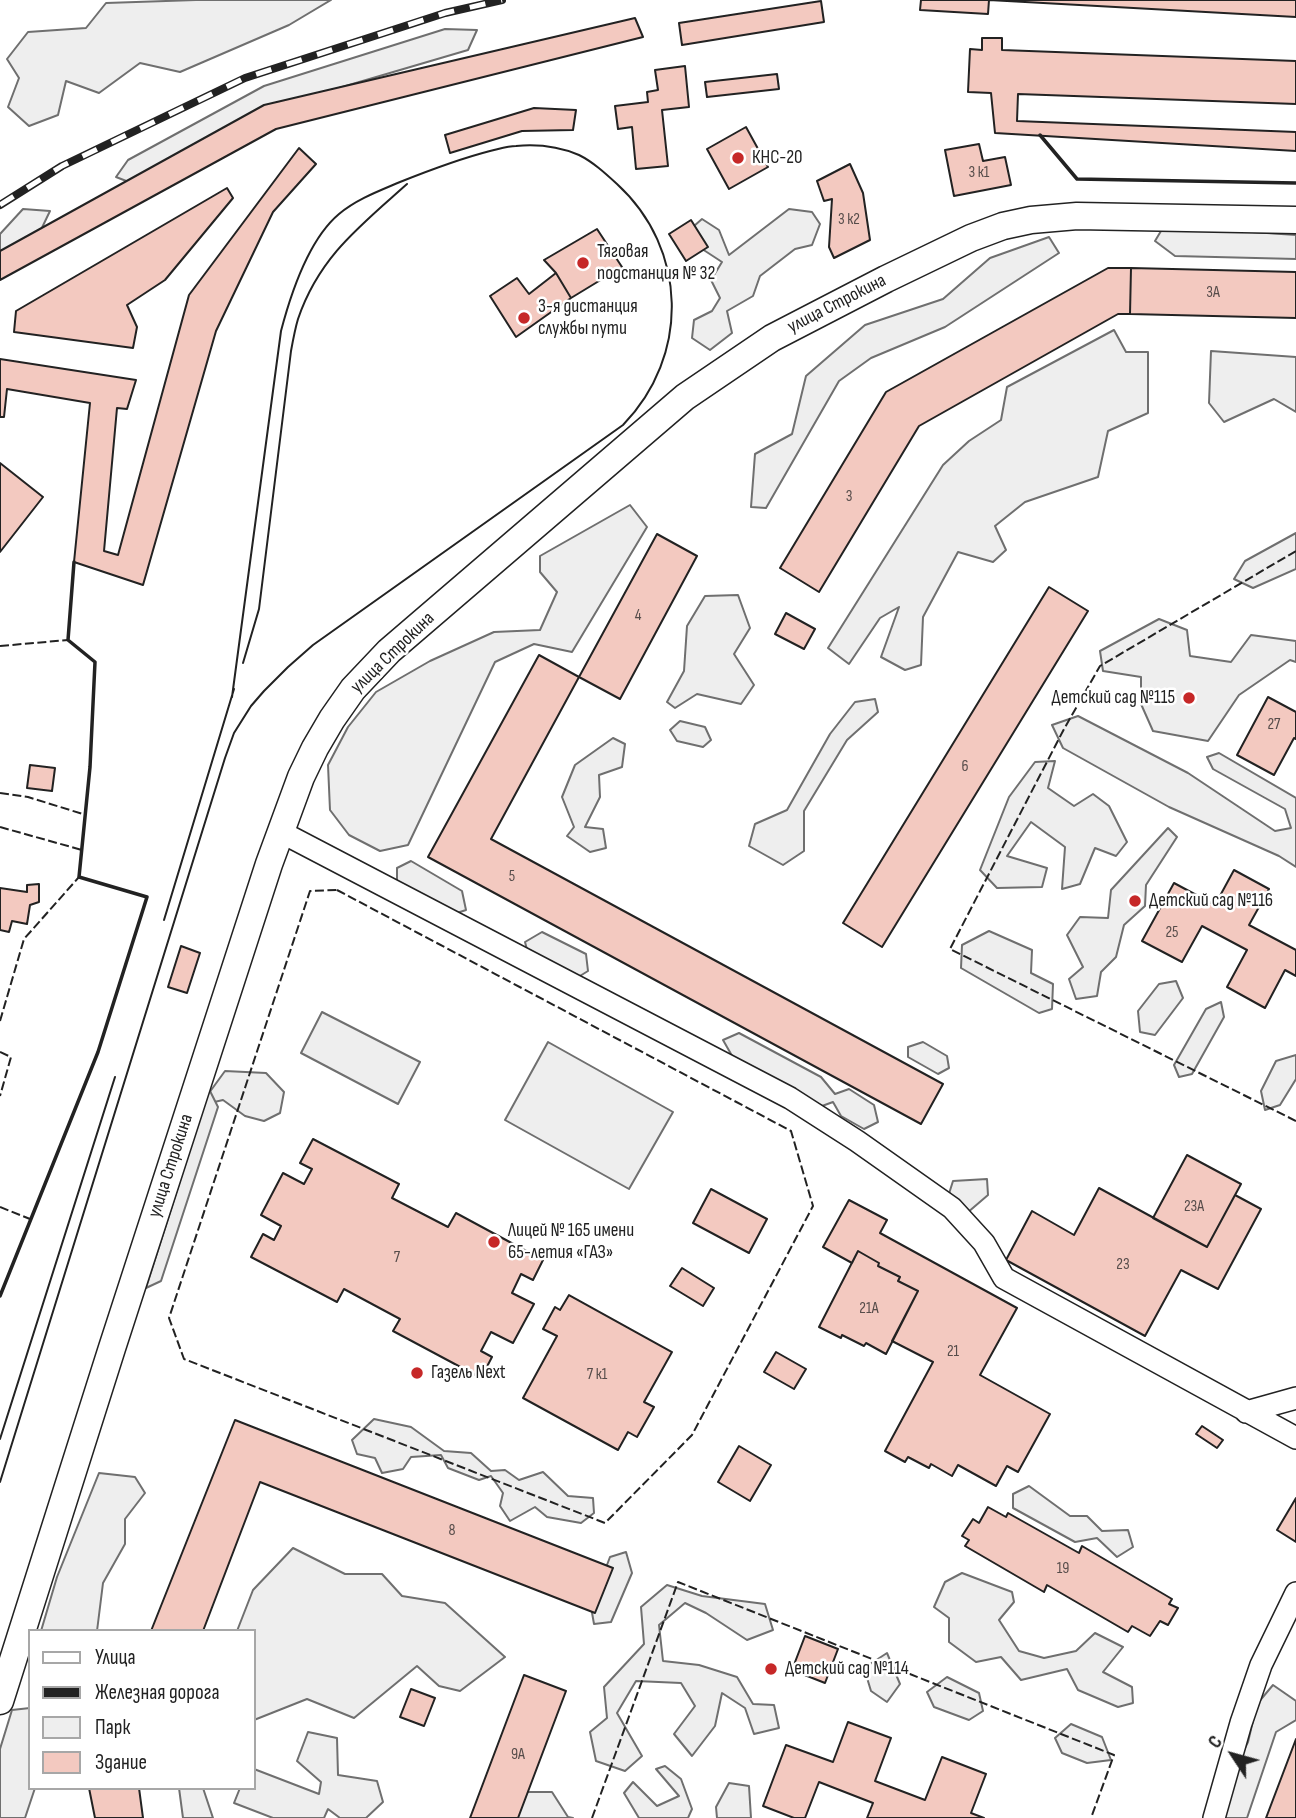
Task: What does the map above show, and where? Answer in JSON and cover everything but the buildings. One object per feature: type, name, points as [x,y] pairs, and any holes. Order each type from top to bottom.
[{"type":"street","name":"улица Строкина","points":[[0,1701],[265,877],[302,777],[320,738],[354,689],[389,650],[685,397],[772,338],[886,279],[971,239],[1031,220],[1076,216],[1296,220]]},
{"type":"street","points":[[281,832],[790,1098],[953,1208],[984,1243],[1004,1278],[1296,1438]]},
{"type":"street","points":[[1246,1412],[1296,1398]]},
{"type":"street","points":[[1213,1818],[1261,1665],[1296,1593]]},
{"type":"green space","points":[[331,0],[289,25],[180,72],[140,63],[99,93],[66,81],[58,115],[29,126],[8,107],[19,78],[7,59],[28,32],[86,28],[106,3]]},
{"type":"green space","points":[[445,29],[477,30],[468,50],[264,110],[134,184],[116,177],[128,160],[264,86]]},
{"type":"green space","points":[[23,209],[50,211],[38,236],[2,255],[0,234]]},
{"type":"green space","points":[[789,209],[812,212],[820,224],[812,245],[795,249],[760,276],[753,296],[727,311],[732,333],[710,350],[692,338],[694,320],[712,311],[720,298],[711,280],[722,262],[696,245],[694,226],[702,219],[719,230],[729,255]]},
{"type":"green space","points":[[1164,226],[1296,235],[1296,259],[1175,256],[1155,241]]},
{"type":"green space","points":[[1049,237],[1059,253],[945,327],[871,358],[839,381],[766,508],[751,507],[755,454],[792,434],[806,376],[865,325],[943,299],[990,258]]},
{"type":"green space","points":[[1114,330],[1126,352],[1148,352],[1148,413],[1108,431],[1098,477],[1025,502],[995,526],[1006,550],[993,562],[958,552],[923,617],[921,665],[905,670],[881,657],[899,607],[880,618],[849,664],[828,648],[943,465],[969,441],[1001,420],[1007,387]]},
{"type":"green space","points":[[1211,351],[1296,357],[1296,412],[1274,399],[1224,422],[1209,403]]},
{"type":"green space","points":[[630,505],[647,527],[572,652],[534,644],[495,662],[408,845],[380,851],[349,835],[330,810],[328,765],[348,727],[376,692],[430,661],[494,632],[540,630],[557,592],[540,572],[540,556]]},
{"type":"green space","points":[[1296,533],[1296,569],[1253,588],[1234,579],[1245,561]]},
{"type":"green space","points":[[738,595],[750,628],[734,654],[754,685],[741,704],[697,694],[675,708],[667,702],[684,671],[687,626],[705,596]]},
{"type":"green space","points":[[1159,619],[1187,630],[1190,656],[1231,662],[1251,635],[1296,641],[1296,662],[1290,660],[1239,695],[1208,741],[1153,731],[1141,704],[1141,677],[1103,671],[1100,651]]},
{"type":"green space","points":[[875,699],[878,712],[847,740],[804,811],[804,851],[783,865],[749,846],[755,824],[787,810],[830,734],[855,702]]},
{"type":"green space","points":[[1078,716],[1188,773],[1275,831],[1291,828],[1285,809],[1213,769],[1207,757],[1219,753],[1296,798],[1296,867],[1279,856],[1169,807],[1063,748],[1052,725]]},
{"type":"green space","points":[[680,721],[705,727],[711,740],[703,747],[677,741],[670,730]]},
{"type":"green space","points":[[613,738],[625,744],[622,767],[599,775],[600,797],[585,827],[603,829],[606,848],[590,852],[567,836],[574,827],[562,797],[575,765]]},
{"type":"green space","points":[[1055,761],[1048,788],[1074,806],[1093,794],[1109,806],[1127,842],[1116,856],[1095,848],[1080,884],[1062,889],[1065,847],[1031,822],[1007,856],[1047,868],[1042,887],[997,888],[980,870],[1009,797],[1035,762]]},
{"type":"green space","points":[[1168,828],[1177,837],[1146,885],[1145,906],[1124,925],[1116,957],[1101,972],[1097,996],[1076,999],[1069,979],[1083,967],[1067,935],[1080,917],[1108,918],[1111,890]]},
{"type":"green space","points":[[411,861],[462,891],[466,910],[454,914],[397,882],[397,868]]},
{"type":"green space","points":[[989,931],[1032,950],[1031,973],[1053,984],[1052,1009],[1039,1013],[961,968],[962,945]]},
{"type":"green space","points":[[542,932],[586,954],[588,971],[575,979],[529,957],[525,942]]},
{"type":"green space","points":[[1176,981],[1183,998],[1155,1035],[1140,1032],[1138,1011],[1159,984]]},
{"type":"green space","points":[[1221,1002],[1224,1017],[1192,1074],[1179,1077],[1174,1065],[1206,1009]]},
{"type":"green space","points":[[322,1012],[420,1062],[398,1104],[301,1053]]},
{"type":"green space","points":[[739,1033],[821,1077],[835,1094],[849,1089],[874,1105],[878,1122],[864,1129],[841,1116],[833,1102],[822,1106],[735,1061],[723,1040]]},
{"type":"green space","points":[[548,1042],[673,1112],[629,1189],[505,1120]]},
{"type":"green space","points":[[923,1042],[947,1056],[949,1068],[938,1074],[908,1057],[908,1047]]},
{"type":"green space","points":[[1296,1055],[1296,1079],[1280,1105],[1265,1110],[1261,1091],[1276,1061]]},
{"type":"green space","points":[[225,1071],[266,1073],[284,1092],[280,1113],[264,1121],[245,1116],[223,1100],[210,1103],[209,1093]]},
{"type":"green space","points":[[987,1179],[988,1195],[967,1213],[947,1200],[953,1181]]},
{"type":"green space","points":[[374,1419],[411,1427],[444,1451],[471,1453],[491,1471],[505,1470],[519,1480],[543,1472],[568,1496],[593,1498],[594,1513],[581,1523],[547,1517],[535,1507],[510,1521],[500,1506],[503,1493],[491,1476],[479,1480],[448,1468],[441,1455],[411,1457],[403,1469],[382,1473],[375,1458],[357,1454],[352,1440]]},
{"type":"green space","points":[[99,1473],[135,1477],[145,1493],[125,1519],[125,1544],[103,1583],[97,1629],[42,1629],[57,1577]]},
{"type":"green space","points":[[1029,1486],[1070,1516],[1087,1516],[1102,1531],[1128,1530],[1133,1547],[1117,1557],[1097,1538],[1075,1542],[1013,1508],[1013,1494]]},
{"type":"green space","points":[[293,1548],[345,1574],[382,1574],[402,1596],[445,1603],[505,1657],[460,1691],[439,1686],[417,1666],[354,1718],[307,1699],[256,1719],[256,1629],[238,1629],[253,1590]]},
{"type":"green space","points":[[626,1552],[632,1573],[611,1622],[594,1624],[591,1607],[610,1557]]},
{"type":"green space","points":[[962,1573],[1012,1592],[1014,1602],[999,1620],[1019,1651],[1044,1658],[1076,1651],[1095,1633],[1123,1647],[1103,1672],[1132,1687],[1133,1703],[1118,1707],[1078,1690],[1067,1669],[1021,1680],[1001,1657],[976,1662],[949,1642],[949,1618],[934,1607],[945,1582]]},
{"type":"green space","points":[[667,1585],[702,1596],[765,1604],[773,1630],[747,1640],[706,1613],[685,1603],[659,1625],[663,1661],[699,1665],[737,1677],[753,1704],[774,1705],[779,1728],[754,1734],[745,1708],[722,1693],[715,1726],[692,1756],[674,1734],[695,1706],[681,1683],[636,1681],[617,1713],[642,1756],[625,1771],[596,1761],[590,1732],[607,1718],[604,1687],[644,1644],[641,1607]]},
{"type":"green space","points":[[887,1653],[900,1684],[887,1702],[871,1691],[864,1668]]},
{"type":"green space","points":[[947,1677],[979,1693],[983,1711],[969,1720],[934,1707],[927,1692]]},
{"type":"green space","points":[[1273,1685],[1296,1701],[1296,1720],[1276,1732],[1247,1818],[1210,1818],[1248,1742],[1257,1704]]},
{"type":"green space","points":[[28,1708],[28,1790],[34,1790],[25,1818],[0,1818],[0,1749],[12,1710]]},
{"type":"green space","points":[[1071,1724],[1102,1737],[1111,1760],[1087,1763],[1062,1753],[1055,1738]]},
{"type":"green space","points":[[308,1732],[337,1738],[338,1775],[377,1781],[383,1802],[366,1818],[340,1818],[328,1809],[324,1818],[273,1818],[234,1803],[239,1790],[256,1790],[256,1770],[319,1794],[321,1782],[297,1761]]},
{"type":"green space","points":[[665,1766],[681,1779],[692,1809],[688,1818],[639,1818],[624,1793],[633,1782],[657,1806],[679,1796],[656,1769]]},
{"type":"green space","points":[[729,1783],[749,1786],[751,1818],[717,1818],[716,1807]]},
{"type":"green space","points":[[179,1790],[204,1790],[213,1818],[183,1818]]},
{"type":"green space","points":[[524,1792],[552,1792],[568,1817],[573,1818],[514,1818]]},
{"type":"shaded area","points":[[209,1089],[218,1107],[161,1281],[146,1288]]},
{"type":"tram line","points":[[0,1482],[234,733],[264,691],[313,645],[623,425],[645,398],[660,367],[669,336],[672,303],[668,271],[657,239],[640,210],[617,184],[589,161],[572,152],[540,146],[510,146],[478,154],[422,173],[361,200],[339,214],[318,238],[302,268],[281,331],[232,697]]},
{"type":"tram line","points":[[243,663],[259,609],[291,351],[298,319],[307,297],[329,260],[357,229],[407,184]]},
{"type":"tram line","points":[[164,920],[234,689]]},
{"type":"tram line","points":[[0,1439],[115,1077]]},
{"type":"railway","points":[[0,205],[62,166],[245,78],[445,13],[502,0]]},
{"type":"fence","points":[[1296,551],[1100,666],[1064,729],[950,949],[1296,1121]]},
{"type":"fence","points":[[0,646],[68,640]]},
{"type":"fence","points":[[0,793],[28,797],[86,815]]},
{"type":"fence","points":[[0,827],[82,850]]},
{"type":"fence","points":[[0,1021],[24,939],[79,877]]},
{"type":"fence","points":[[337,890],[791,1131],[813,1206],[692,1435],[605,1523],[184,1359],[169,1318],[310,891],[337,890]]},
{"type":"fence","points":[[0,1052],[11,1057],[0,1096]]},
{"type":"fence","points":[[0,1207],[30,1219]]},
{"type":"fence","points":[[592,1818],[678,1582],[1114,1755],[1091,1818]]},
{"type":"wall","points":[[1040,135],[1077,179],[1296,183]]},
{"type":"wall","points":[[0,1296],[98,1052],[147,897],[79,877],[90,767],[95,662],[68,640],[74,562]]},
{"type":"place","name":"КНС-20","points":[[738,158]]},
{"type":"place","name":"Тяговая подстанция № 32","points":[[583,263]]},
{"type":"place","name":"3-я дистанция службы пути","points":[[524,318]]},
{"type":"place","name":"Детский сад №115","points":[[1189,698]]},
{"type":"place","name":"Детский сад №116","points":[[1135,901]]},
{"type":"place","name":"Лицей № 165 имени 65-летия «ГАЗ»","points":[[494,1242]]},
{"type":"place","name":"Газель Next","points":[[417,1373]]},
{"type":"place","name":"Детский сад №114","points":[[771,1669]]}]
